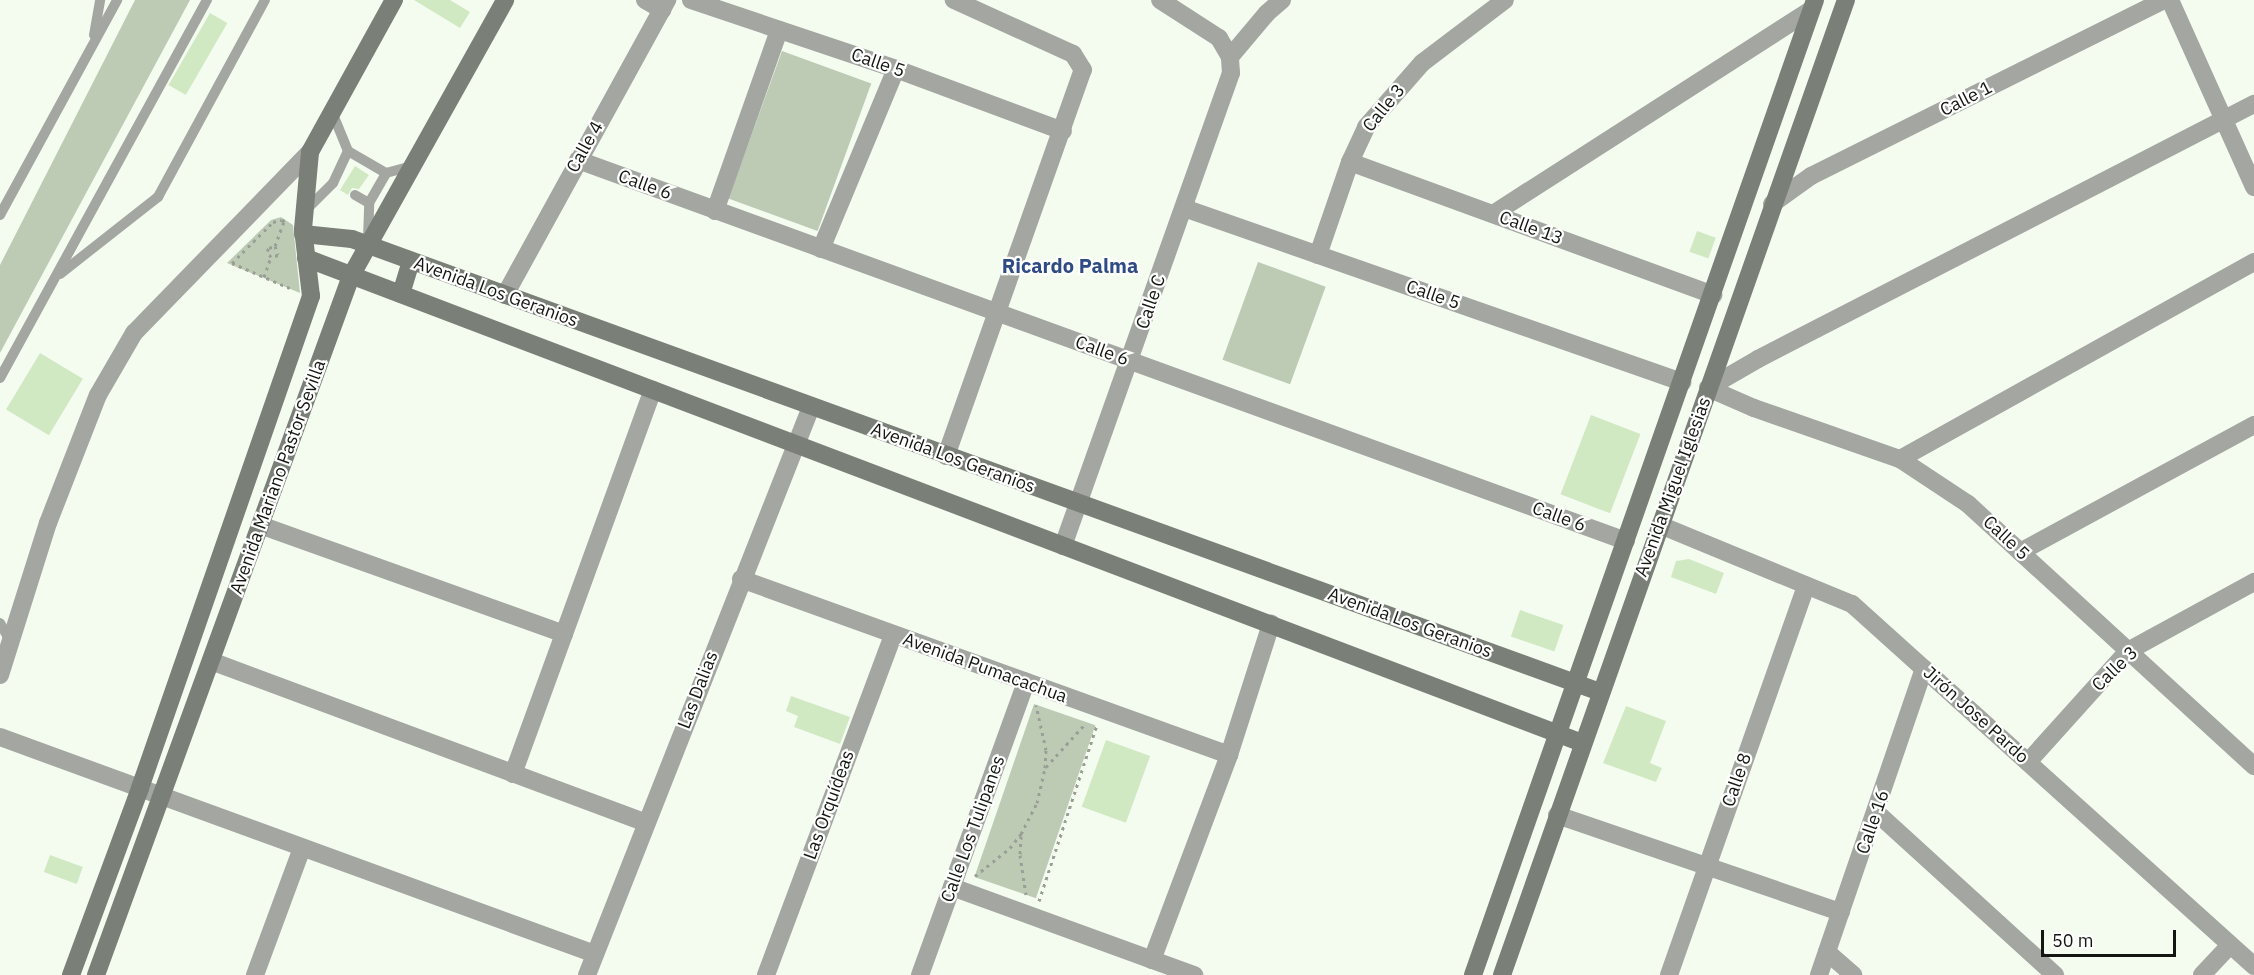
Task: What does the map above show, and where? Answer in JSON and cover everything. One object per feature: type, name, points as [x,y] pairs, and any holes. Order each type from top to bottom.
[{"type":"main road","name":"Avenida Mariano Pastor Sevilla","points":[[71,975],[140,788],[311,296],[306,258],[297,229],[304,211],[310,152],[394,0]]},
{"type":"main road","name":"Avenida Mariano Pastor Sevilla","points":[[96,975],[351,276],[505,0]]},
{"type":"main road","name":"Avenida Miguel Iglesias","points":[[1502,975],[1582,742],[1846,0]]},
{"type":"main road","name":"Avenida Miguel Iglesias","points":[[1473,975],[1813,5]]},
{"type":"main road","name":"Avenida Los Geranios","points":[[297,229],[352,239],[1600,692]]},
{"type":"main road","name":"Avenida Los Geranios","points":[[306,258],[1582,742]]},
{"type":"main road","points":[[400,294],[411,261]]},
{"type":"street","points":[[645,0],[664,5]]},
{"type":"street","name":"Calle 5","points":[[691,0],[896,69],[1063,131]]},
{"type":"street","points":[[946,456],[995,312],[1063,131],[1083,70],[1078,58],[954,0]]},
{"type":"street","points":[[1160,0],[1219,38],[1230,57],[1267,13],[1282,0]]},
{"type":"street","name":"Calle 3","points":[[1318,255],[1350,162],[1366,127],[1422,63],[1505,0]]},
{"type":"street","name":"Calle 1","points":[[1772,204],[1811,176],[2164,0]]},
{"type":"street","points":[[2170,0],[2254,187]]},
{"type":"street","name":"Calle 4","points":[[505,295],[664,5]]},
{"type":"street","points":[[1493,214],[1813,5]]},
{"type":"street","points":[[715,211],[779,30]]},
{"type":"street","name":"Calle C","points":[[1063,546],[1131,362],[1231,73],[1230,57]]},
{"type":"street","points":[[821,249],[896,69]]},
{"type":"street","points":[[1708,388],[1758,358],[2254,104]]},
{"type":"street","points":[[0,675],[48,523],[98,395],[134,333],[310,152]]},
{"type":"street","name":"Calle 6","points":[[578,160],[1626,542]]},
{"type":"street","name":"Calle 13","points":[[1350,162],[1713,295]]},
{"type":"street","name":"Calle 5","points":[[1184,208],[1682,382]]},
{"type":"street","points":[[1900,459],[2254,262]]},
{"type":"street","name":"Calle 5","points":[[1708,388],[1754,408],[1900,459],[1968,504],[2254,765]]},
{"type":"street","points":[[513,774],[653,390]]},
{"type":"street","name":"Las Dalias","points":[[587,975],[741,579],[811,407]]},
{"type":"street","points":[[2020,552],[2254,425]]},
{"type":"street","points":[[260,525],[564,634]]},
{"type":"street","name":"Jirón Jose Pardo","points":[[1660,525],[1852,604],[2254,966]]},
{"type":"street","name":"Avenida Pumacachua","points":[[741,579],[1229,754]]},
{"type":"street","name":"Calle 3","points":[[2028,762],[2128,651],[2254,582]]},
{"type":"street","name":"Calle 8","points":[[1669,975],[1806,585]]},
{"type":"street","points":[[1152,960],[1229,754],[1271,624]]},
{"type":"street","name":"Las Orquídeas","points":[[766,975],[893,634]]},
{"type":"street","points":[[211,661],[646,823]]},
{"type":"street","name":"Calle 16","points":[[1819,975],[1877,813],[1924,668]]},
{"type":"street","name":"Calle Los Tulipanes","points":[[920,975],[1026,682]]},
{"type":"street","points":[[0,737],[595,954]]},
{"type":"street","points":[[1877,813],[2055,975]]},
{"type":"street","points":[[1557,815],[1841,912]]},
{"type":"street","points":[[260,974],[302,848]]},
{"type":"street","points":[[952,887],[1194,975]]},
{"type":"street","points":[[2202,975],[2230,945]]},
{"type":"street","points":[[1827,952],[1852,975]]},
{"type":"lane","points":[[92,44],[100,0]]},
{"type":"lane","points":[[0,214],[117,0]]},
{"type":"lane","points":[[0,378],[207,0]]},
{"type":"lane","points":[[55,278],[158,197],[265,0]]},
{"type":"lane","points":[[332,112],[348,151],[386,172],[412,166]]},
{"type":"lane","points":[[304,211],[337,185],[348,151]]},
{"type":"lane","points":[[368,245],[369,203],[386,172]]},
{"type":"lane","points":[[355,195],[369,203]]},
{"type":"lane","points":[[0,623],[11,642]]},
{"type":"path","points":[[271,257],[278,255],[275,246],[284,221]]},
{"type":"path","points":[[296,281],[296,290],[232,263],[273,222],[284,221],[297,229]]},
{"type":"path","points":[[271,257],[267,251],[275,246]]},
{"type":"path","points":[[264,277],[271,257]]},
{"type":"path","points":[[952,887],[968,880],[997,861],[1021,834],[1037,803],[1045,768],[1044,732],[1034,698],[1026,682]]},
{"type":"path","points":[[1045,768],[1071,738],[1102,709]]},
{"type":"path","points":[[1034,917],[1102,709]]},
{"type":"path","points":[[1021,834],[1022,876],[1034,917]]},
{"type":"green space","points":[[135,0],[190,0],[0,353],[0,265]]},
{"type":"green space","points":[[782,51],[871,83],[818,231],[728,199]]},
{"type":"green space","points":[[281,217],[293,225],[300,293],[227,263],[271,220]]},
{"type":"green space","points":[[1258,262],[1326,287],[1290,384],[1222,360]]},
{"type":"green space","points":[[1034,704],[1095,725],[1036,898],[974,877]]},
{"type":"building","points":[[414,0],[450,0],[470,12],[460,28]]},
{"type":"building","points":[[210,13],[227,23],[186,95],[168,85]]},
{"type":"building","points":[[355,166],[369,175],[359,189],[352,188],[348,195],[340,190]]},
{"type":"building","points":[[1697,231],[1716,238],[1708,259],[1689,252]]},
{"type":"building","points":[[40,353],[83,379],[49,435],[6,410]]},
{"type":"building","points":[[1591,415],[1640,434],[1610,513],[1561,494]]},
{"type":"building","points":[[1689,559],[1724,573],[1716,594],[1671,577],[1676,561]]},
{"type":"building","points":[[1520,610],[1563,625],[1554,651],[1511,636]]},
{"type":"building","points":[[791,696],[850,717],[840,744],[794,727],[798,716],[786,711]]},
{"type":"building","points":[[1626,706],[1666,721],[1650,763],[1662,768],[1656,782],[1603,763]]},
{"type":"building","points":[[1106,740],[1150,756],[1126,823],[1082,807]]},
{"type":"building","points":[[50,855],[83,867],[77,884],[44,872]]},
{"type":"district","name":"Ricardo Palma","points":[[1070,265]]}]
